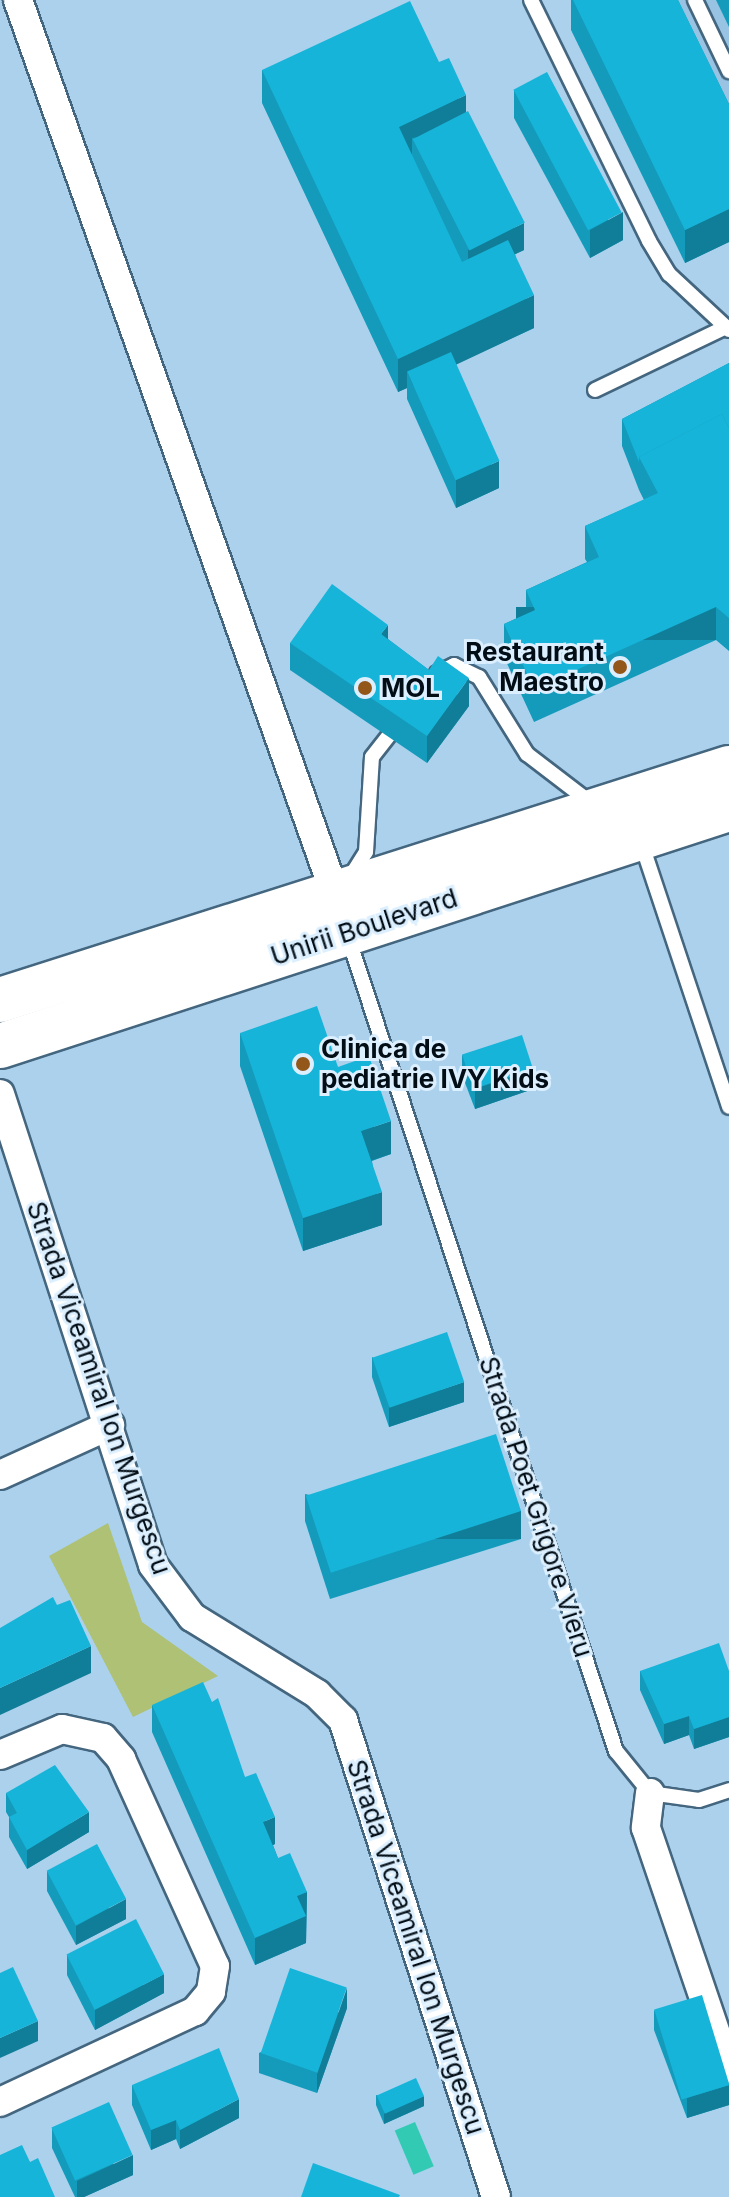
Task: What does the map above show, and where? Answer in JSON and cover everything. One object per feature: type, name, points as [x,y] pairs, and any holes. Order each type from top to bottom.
[{"type":"main road","name":"Unirii Boulevard","points":[[0,1000],[339,889],[729,768]]},
{"type":"main road","name":"Unirii Boulevard","points":[[0,1046],[729,809]]},
{"type":"street","points":[[18,0],[339,889]]},
{"type":"street","name":"Strada Viceamiral Ion Murgescu","points":[[0,1094],[153,1565],[171,1594],[192,1617],[317,1694],[343,1720],[496,2197]]},
{"type":"street","points":[[0,1475],[110,1425]]},
{"type":"street","points":[[0,1755],[62,1729],[103,1738],[121,1759],[215,1966],[211,1992],[195,2011],[0,2102]]},
{"type":"street","points":[[650,1793],[646,1828],[729,2072]]},
{"type":"lane","points":[[531,0],[649,241],[669,274],[727,328],[595,390]]},
{"type":"lane","points":[[695,0],[729,71]]},
{"type":"lane","points":[[422,692],[454,665],[479,677],[527,754],[598,808]]},
{"type":"lane","points":[[339,889],[366,852],[372,757],[389,735]]},
{"type":"lane","points":[[640,838],[729,1107]]},
{"type":"lane","name":"Strada Poet Grigore Vieru","points":[[347,933],[616,1751],[650,1793]]},
{"type":"lane","points":[[650,1793],[699,1800],[729,1790]]},
{"type":"shaded area","points":[[673,0],[729,0],[729,116]]},
{"type":"shaded area","points":[[108,1523],[142,1622],[218,1676],[133,1717],[49,1556]]},
{"type":"shaded area","points":[[415,2122],[434,2166],[414,2175],[395,2131]]},
{"type":"building","points":[[573,0],[678,0],[729,104],[729,209],[685,230]]},
{"type":"building","points":[[410,1],[439,62],[449,58],[466,95],[399,127],[462,262],[508,240],[534,295],[398,359],[262,70]]},
{"type":"building","points":[[547,72],[622,212],[588,230],[513,90]]},
{"type":"building","points":[[468,111],[525,222],[470,251],[413,139]]},
{"type":"building","points":[[451,352],[499,461],[456,480],[407,372]]},
{"type":"building","points":[[729,363],[729,428],[722,414],[639,457],[639,462],[622,419]]},
{"type":"building","points":[[722,414],[729,428],[729,618],[716,607],[534,689],[504,624],[535,610],[526,590],[599,557],[585,526],[658,493],[639,457]]},
{"type":"building","points":[[332,584],[388,625],[381,634],[429,670],[438,656],[469,678],[427,736],[290,643]]},
{"type":"building","points":[[317,1006],[338,1067],[369,1056],[391,1121],[361,1131],[382,1192],[303,1218],[240,1033]]},
{"type":"building","points":[[522,1035],[533,1069],[473,1089],[462,1054]]},
{"type":"building","points":[[447,1332],[464,1382],[390,1408],[372,1358]]},
{"type":"building","points":[[496,1434],[521,1511],[331,1573],[306,1496]]},
{"type":"building","points":[[53,1597],[57,1605],[70,1600],[91,1646],[0,1688],[0,1628]]},
{"type":"building","points":[[719,1643],[729,1671],[729,1717],[694,1729],[689,1716],[664,1724],[640,1671]]},
{"type":"building","points":[[203,1682],[212,1702],[218,1698],[245,1777],[256,1773],[275,1817],[263,1822],[278,1858],[290,1853],[307,1892],[297,1896],[306,1916],[255,1938],[152,1705]]},
{"type":"building","points":[[55,1765],[89,1812],[27,1850],[9,1817],[17,1813],[6,1793]]},
{"type":"building","points":[[97,1844],[126,1899],[76,1926],[47,1871]]},
{"type":"building","points":[[136,1919],[164,1974],[95,2010],[67,1954]]},
{"type":"building","points":[[13,1967],[38,2021],[0,2038],[0,1973]]},
{"type":"building","points":[[290,1968],[347,1988],[317,2073],[261,2053]]},
{"type":"building","points":[[702,1995],[729,2085],[682,2100],[654,2010]]},
{"type":"building","points":[[219,2048],[239,2099],[180,2130],[176,2120],[151,2130],[132,2085]]},
{"type":"building","points":[[416,2078],[424,2096],[385,2114],[377,2095]]},
{"type":"building","points":[[109,2102],[133,2155],[75,2181],[51,2128]]},
{"type":"building","points":[[22,2145],[30,2162],[38,2158],[55,2197],[0,2197],[0,2155]]},
{"type":"building","points":[[313,2163],[400,2195],[301,2197]]},
{"type":"place","name":"Restaurant Maestro","points":[[620,667]]},
{"type":"place","name":"MOL","points":[[365,688]]},
{"type":"place","name":"Clinica de pediatrie IVY Kids","points":[[303,1064]]}]
